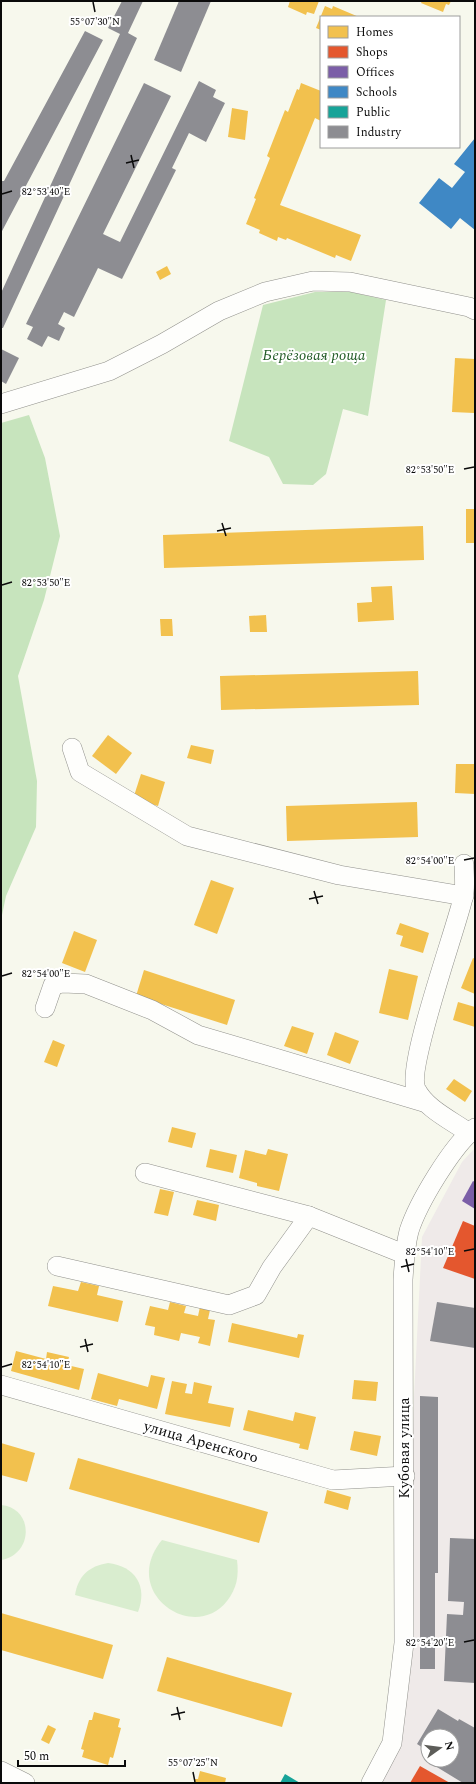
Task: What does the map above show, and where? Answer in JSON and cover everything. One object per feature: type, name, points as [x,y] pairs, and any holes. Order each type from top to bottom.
[{"type":"street","points":[[1,404],[109,370],[162,344],[219,311],[265,292],[313,281],[350,282],[469,307],[475,310]]},
{"type":"street","points":[[72,748],[80,772],[187,836],[339,875],[464,896]]},
{"type":"street","points":[[423,1102],[415,1087],[415,1071],[424,1029],[464,896],[464,864]]},
{"type":"street","points":[[45,1008],[53,985],[63,983],[86,984],[152,1010],[198,1035],[423,1102],[472,1130]]},
{"type":"street","name":"Кубовая улица","points":[[371,1783],[392,1743],[404,1643],[404,1254],[410,1230],[430,1187],[451,1155],[472,1130]]},
{"type":"street","points":[[145,1173],[310,1216],[404,1254]]},
{"type":"street","points":[[57,1266],[229,1305],[256,1295],[272,1267],[310,1216]]},
{"type":"street","name":"улица Аренского","points":[[1,1384],[330,1479],[405,1476]]},
{"type":"street","points":[[1,1771],[25,1783]]},
{"type":"shaded area","points":[[475,1148],[475,1783],[382,1783],[409,1588],[414,1397],[422,1237],[462,1162]]},
{"type":"green space","name":"Берёзовая роща","points":[[315,292],[351,292],[386,300],[368,416],[343,409],[326,474],[313,485],[283,484],[269,457],[229,441],[263,305]]},
{"type":"green space","points":[[29,415],[45,458],[60,536],[44,600],[18,676],[37,781],[36,827],[6,896],[1,920],[1,423]]},
{"type":"green space","points":[[1,1505],[12,1508],[20,1514],[26,1531],[24,1541],[20,1549],[12,1556],[1,1560]]},
{"type":"green space","points":[[162,1540],[237,1560],[238,1571],[235,1587],[227,1601],[213,1613],[196,1617],[180,1614],[166,1606],[155,1593],[149,1578],[151,1559]]},
{"type":"green space","points":[[108,1563],[125,1568],[137,1579],[141,1594],[141,1603],[138,1612],[75,1595],[79,1582],[90,1569],[101,1564]]},
{"type":"building: Homes","points":[[290,1],[319,1],[314,14],[307,12],[306,15],[288,7]]},
{"type":"building: Homes","points":[[422,1],[451,1],[449,5],[446,4],[443,12],[421,3]]},
{"type":"building: Homes","points":[[325,6],[332,9],[333,6],[357,16],[321,16]]},
{"type":"building: Homes","points":[[320,18],[320,30],[316,28]]},
{"type":"building: Homes","points":[[301,83],[320,91],[320,120],[315,118],[280,205],[361,235],[351,261],[336,255],[335,258],[287,238],[286,240],[278,237],[277,241],[259,233],[260,230],[246,224],[256,199],[254,198],[270,158],[267,156],[285,110],[288,112],[297,89],[299,90]]},
{"type":"building: Homes","points":[[232,108],[248,111],[245,140],[228,137]]},
{"type":"building: Homes","points":[[167,266],[171,274],[160,280],[156,272]]},
{"type":"building: Homes","points":[[455,358],[475,359],[474,413],[452,412]]},
{"type":"building: Homes","points":[[466,509],[475,509],[475,543],[466,543]]},
{"type":"building: Homes","points":[[423,526],[424,560],[164,568],[163,535]]},
{"type":"building: Homes","points":[[392,586],[394,620],[358,622],[357,603],[372,602],[371,587]]},
{"type":"building: Homes","points":[[266,615],[267,632],[250,632],[249,616]]},
{"type":"building: Homes","points":[[160,619],[172,619],[173,636],[161,636]]},
{"type":"building: Homes","points":[[418,671],[419,705],[221,710],[220,676]]},
{"type":"building: Homes","points":[[108,735],[132,753],[116,774],[92,756]]},
{"type":"building: Homes","points":[[191,745],[214,750],[211,764],[187,758]]},
{"type":"building: Homes","points":[[456,764],[475,764],[475,794],[455,793]]},
{"type":"building: Homes","points":[[141,774],[165,782],[158,806],[133,799]]},
{"type":"building: Homes","points":[[417,802],[418,837],[287,841],[286,806]]},
{"type":"building: Homes","points":[[211,880],[234,888],[217,934],[194,925]]},
{"type":"building: Homes","points":[[400,923],[429,933],[423,953],[400,946],[403,936],[396,934]]},
{"type":"building: Homes","points":[[74,931],[97,940],[85,972],[62,963]]},
{"type":"building: Homes","points":[[473,958],[475,959],[475,994],[461,988]]},
{"type":"building: Homes","points":[[389,969],[418,976],[408,1020],[379,1013]]},
{"type":"building: Homes","points":[[144,970],[235,1000],[227,1025],[136,996]]},
{"type":"building: Homes","points":[[458,1002],[475,1007],[475,1027],[453,1020]]},
{"type":"building: Homes","points":[[292,1026],[314,1033],[307,1054],[284,1046]]},
{"type":"building: Homes","points":[[335,1032],[359,1041],[350,1064],[327,1055]]},
{"type":"building: Homes","points":[[53,1040],[65,1045],[57,1067],[44,1062]]},
{"type":"building: Homes","points":[[454,1079],[472,1091],[465,1102],[446,1089]]},
{"type":"building: Homes","points":[[172,1127],[196,1133],[192,1148],[168,1142]]},
{"type":"building: Homes","points":[[210,1149],[237,1155],[233,1173],[206,1167]]},
{"type":"building: Homes","points":[[268,1149],[288,1154],[279,1191],[257,1186],[257,1183],[239,1178],[245,1150],[266,1155]]},
{"type":"building: Homes","points":[[160,1189],[174,1192],[168,1216],[154,1213]]},
{"type":"building: Homes","points":[[197,1200],[219,1205],[216,1221],[193,1215]]},
{"type":"building: Homes","points":[[81,1282],[99,1286],[97,1295],[123,1301],[118,1322],[48,1306],[53,1286],[78,1291]]},
{"type":"building: Homes","points":[[170,1302],[186,1306],[184,1313],[198,1316],[200,1307],[210,1310],[208,1319],[215,1320],[210,1346],[198,1343],[200,1337],[181,1333],[179,1341],[154,1335],[155,1327],[145,1325],[150,1306],[168,1310]]},
{"type":"building: Homes","points":[[232,1323],[297,1338],[298,1334],[304,1335],[299,1358],[228,1342]]},
{"type":"building: Homes","points":[[16,1351],[46,1359],[47,1352],[69,1357],[67,1365],[84,1369],[79,1390],[11,1371]]},
{"type":"building: Homes","points":[[98,1373],[148,1387],[151,1375],[165,1378],[157,1409],[119,1399],[117,1406],[91,1399]]},
{"type":"building: Homes","points":[[354,1380],[378,1382],[376,1401],[352,1399]]},
{"type":"building: Homes","points":[[172,1381],[187,1384],[185,1393],[192,1394],[194,1382],[212,1386],[208,1403],[234,1408],[230,1427],[165,1414]]},
{"type":"building: Homes","points":[[248,1410],[293,1421],[295,1412],[316,1417],[308,1450],[299,1448],[300,1444],[243,1430]]},
{"type":"building: Homes","points":[[354,1431],[381,1436],[377,1456],[350,1450]]},
{"type":"building: Homes","points":[[1,1443],[35,1453],[27,1482],[1,1475]]},
{"type":"building: Homes","points":[[78,1458],[268,1512],[259,1543],[69,1489]]},
{"type":"building: Homes","points":[[327,1490],[351,1497],[348,1510],[324,1503]]},
{"type":"building: Homes","points":[[1,1613],[113,1645],[103,1679],[1,1650]]},
{"type":"building: Homes","points":[[167,1657],[292,1693],[282,1727],[157,1691]]},
{"type":"building: Homes","points":[[94,1712],[120,1719],[118,1727],[121,1728],[113,1758],[110,1757],[108,1765],[82,1757],[84,1750],[81,1749],[89,1720],[92,1720]]},
{"type":"building: Homes","points":[[48,1725],[56,1729],[49,1744],[41,1740]]},
{"type":"building: Homes","points":[[200,1771],[226,1778],[225,1783],[194,1783],[195,1779],[198,1779]]},
{"type":"building: Shops","points":[[463,1221],[475,1226],[475,1279],[443,1268]]},
{"type":"building: Shops","points":[[420,1766],[420,1768],[424,1768],[450,1783],[410,1783]]},
{"type":"building: Offices","points":[[473,1181],[475,1182],[475,1209],[462,1201]]},
{"type":"building: Schools","points":[[475,138],[475,230],[460,218],[451,229],[419,203],[439,178],[452,188],[465,172],[454,164]]},
{"type":"building: Public","points":[[285,1774],[300,1783],[280,1783]]},
{"type":"building: Industry","points":[[122,1],[143,1],[128,33],[137,38],[3,328],[1,328],[1,293],[120,34],[108,28]]},
{"type":"building: Industry","points":[[179,1],[211,1],[181,72],[154,60]]},
{"type":"building: Industry","points":[[85,31],[103,40],[1,233],[1,181],[4,181]]},
{"type":"building: Industry","points":[[199,81],[216,90],[213,97],[225,103],[206,142],[189,133],[172,168],[176,170],[122,279],[98,268],[74,317],[64,312],[58,324],[65,328],[59,341],[48,336],[42,347],[27,339],[33,327],[26,324],[144,83],[171,96],[103,234],[120,242]]},
{"type":"building: Industry","points":[[1,349],[19,358],[6,384],[1,381]]},
{"type":"building: Industry","points":[[437,1302],[475,1308],[475,1348],[430,1341]]},
{"type":"building: Industry","points":[[420,1396],[438,1397],[438,1573],[435,1573],[435,1669],[420,1669]]},
{"type":"building: Industry","points":[[450,1538],[475,1539],[475,1683],[444,1681],[447,1614],[463,1615],[464,1602],[448,1601]]},
{"type":"building: Industry","points":[[438,1709],[458,1721],[459,1719],[475,1728],[475,1783],[463,1783],[438,1768],[460,1768],[460,1728],[427,1728]]},
{"type":"building: Industry","points":[[420,1739],[420,1746],[417,1744]]}]
